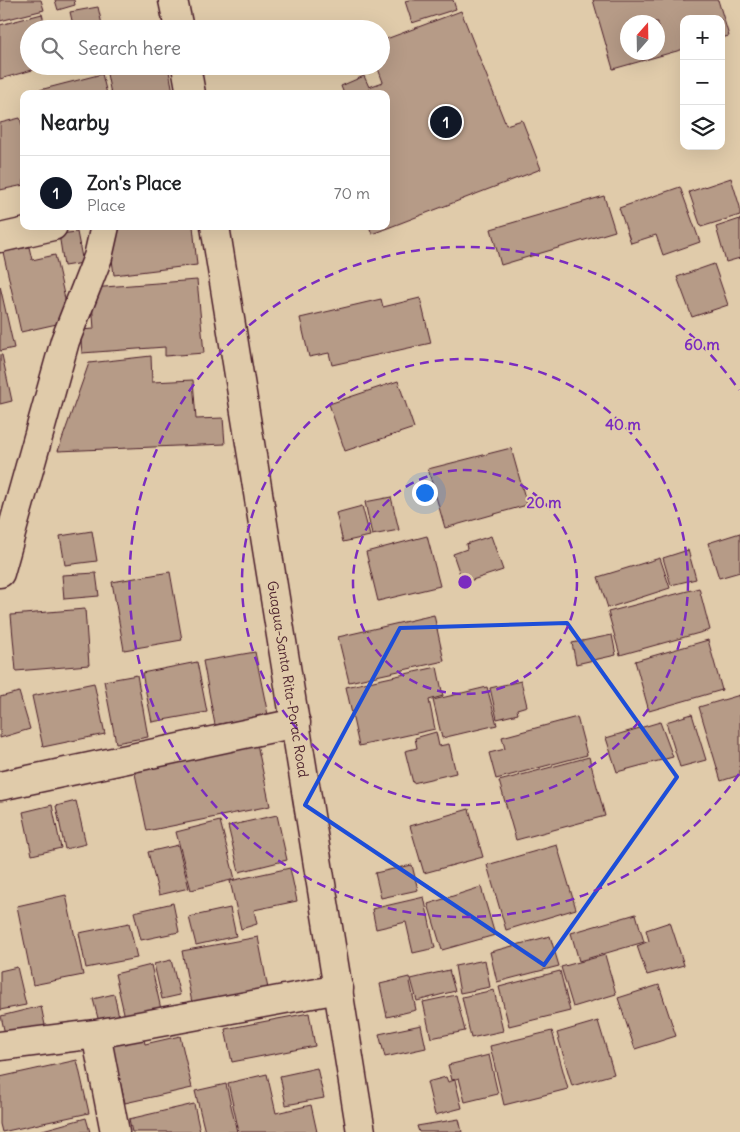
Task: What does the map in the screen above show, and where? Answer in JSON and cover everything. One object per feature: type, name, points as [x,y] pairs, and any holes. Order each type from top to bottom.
[{"type":"street","points":[[173,0],[177,20]]},
{"type":"street","points":[[188,75],[190,90]]},
{"type":"street","points":[[0,238],[35,230]]},
{"type":"street","points":[[0,573],[65,341],[98,257],[104,230]]},
{"type":"street","name":"Guagua-Santa Rita-Porac Road","points":[[216,230],[361,1132]]},
{"type":"street","points":[[0,786],[296,723]]},
{"type":"street","points":[[0,1046],[96,1034],[339,989]]},
{"type":"street","points":[[96,1034],[115,1132]]},
{"type":"highlighted area","points":[[567,623],[677,777],[544,965],[305,805],[400,628]]},
{"type":"building","points":[[0,0],[41,0],[44,10],[0,21]]},
{"type":"building","points":[[55,0],[74,0],[75,5],[58,10]]},
{"type":"building","points":[[453,0],[456,9],[412,23],[405,1]]},
{"type":"building","points":[[593,0],[718,0],[723,15],[680,15],[680,50],[665,54],[665,15],[620,15],[620,60],[645,60],[613,69]]},
{"type":"building","points":[[98,7],[101,20],[72,20],[70,12]]},
{"type":"building","points":[[461,11],[506,125],[522,120],[541,169],[390,227],[390,90],[342,90],[341,86],[364,76],[369,87],[383,82],[380,75],[390,75],[390,38]]},
{"type":"building","points":[[42,14],[44,20],[20,20],[20,73],[0,79],[0,25]]},
{"type":"building","points":[[725,23],[729,36],[725,37]]},
{"type":"building","points":[[102,75],[106,90],[40,90]]},
{"type":"building","points":[[107,75],[170,75],[173,90],[110,90]]},
{"type":"building","points":[[20,118],[20,186],[0,190],[0,123]]},
{"type":"building","points":[[731,178],[740,207],[740,215],[701,227],[689,192]]},
{"type":"building","points":[[680,187],[700,242],[663,255],[656,235],[631,243],[619,208]]},
{"type":"building","points":[[604,196],[615,231],[501,265],[491,229]]},
{"type":"building","points":[[740,219],[740,258],[726,262],[716,227]]},
{"type":"building","points":[[108,230],[193,230],[197,265],[114,275]]},
{"type":"building","points":[[370,230],[382,230],[372,234]]},
{"type":"building","points":[[77,232],[83,263],[64,266],[59,234]]},
{"type":"building","points":[[29,247],[32,260],[55,255],[70,321],[21,332],[3,252]]},
{"type":"building","points":[[714,264],[728,305],[692,317],[677,277]]},
{"type":"building","points":[[197,280],[204,353],[165,356],[165,347],[82,353],[80,330],[94,329],[91,288]]},
{"type":"building","points":[[0,286],[14,348],[0,351]]},
{"type":"building","points":[[420,298],[431,343],[332,365],[329,353],[309,357],[300,318],[381,299],[383,307]]},
{"type":"building","points":[[0,355],[2,355],[12,401],[0,404]]},
{"type":"building","points":[[151,356],[152,382],[193,380],[196,419],[223,418],[225,444],[58,451],[89,363]]},
{"type":"building","points":[[398,381],[414,428],[345,451],[329,404]]},
{"type":"building","points":[[511,448],[527,505],[445,528],[428,469]]},
{"type":"building","points":[[391,497],[399,530],[372,535],[365,502]]},
{"type":"building","points":[[362,506],[370,536],[343,542],[336,513]]},
{"type":"building","points":[[92,531],[97,561],[65,565],[60,536]]},
{"type":"building","points":[[740,533],[740,572],[719,578],[708,543]]},
{"type":"building","points":[[427,536],[440,586],[378,601],[366,552]]},
{"type":"building","points":[[491,536],[503,570],[463,583],[453,554],[467,549],[466,544]]},
{"type":"building","points":[[688,550],[696,579],[671,585],[663,558]]},
{"type":"building","points":[[660,558],[670,588],[608,608],[598,577]]},
{"type":"building","points":[[170,572],[182,640],[124,650],[112,582]]},
{"type":"building","points":[[96,573],[99,596],[64,599],[62,575]]},
{"type":"building","points":[[699,588],[710,630],[620,655],[608,612]]},
{"type":"building","points":[[85,609],[89,665],[16,671],[11,615]]},
{"type":"building","points":[[434,615],[444,661],[349,682],[338,637]]},
{"type":"building","points":[[612,635],[616,655],[576,664],[572,643]]},
{"type":"building","points":[[708,640],[722,690],[649,711],[635,661]]},
{"type":"building","points":[[255,652],[268,715],[215,725],[203,661]]},
{"type":"building","points":[[197,662],[207,712],[152,722],[142,673]]},
{"type":"building","points":[[437,667],[443,696],[429,700],[435,729],[359,746],[346,687]]},
{"type":"building","points":[[137,675],[148,737],[116,743],[104,681]]},
{"type":"building","points":[[521,681],[527,706],[517,709],[518,714],[497,719],[490,688]]},
{"type":"building","points":[[94,683],[105,734],[43,747],[32,696]]},
{"type":"building","points":[[487,687],[497,725],[442,738],[433,700]]},
{"type":"building","points":[[19,692],[30,729],[0,738],[0,697]]},
{"type":"building","points":[[740,695],[740,775],[721,781],[699,707]]},
{"type":"building","points":[[692,714],[706,760],[680,767],[666,722]]},
{"type":"building","points":[[577,717],[587,755],[496,779],[489,753],[505,749],[502,737]]},
{"type":"building","points":[[660,722],[673,757],[617,772],[606,738]]},
{"type":"building","points":[[436,732],[439,746],[449,744],[456,773],[413,783],[405,751],[417,748],[415,738]]},
{"type":"building","points":[[256,739],[270,806],[147,831],[133,764]]},
{"type":"building","points":[[589,757],[605,816],[516,840],[499,781]]},
{"type":"building","points":[[76,801],[86,844],[65,849],[56,806]]},
{"type":"building","points":[[52,805],[61,848],[32,855],[23,812]]},
{"type":"building","points":[[469,809],[483,857],[424,873],[410,826]]},
{"type":"building","points":[[277,815],[287,860],[239,872],[228,826]]},
{"type":"building","points":[[220,821],[235,879],[191,890],[176,832]]},
{"type":"building","points":[[178,845],[189,888],[159,895],[148,852]]},
{"type":"building","points":[[557,845],[576,909],[506,930],[487,865]]},
{"type":"building","points":[[412,865],[418,890],[381,898],[375,873]]},
{"type":"building","points":[[290,868],[297,901],[254,910],[257,924],[241,929],[230,881]]},
{"type":"building","points":[[481,887],[495,935],[442,950],[428,904]]},
{"type":"building","points":[[66,895],[83,975],[33,985],[17,906]]},
{"type":"building","points":[[424,897],[435,948],[413,953],[406,922],[376,929],[372,909]]},
{"type":"building","points":[[173,903],[179,932],[141,940],[134,912]]},
{"type":"building","points":[[230,908],[236,936],[196,945],[189,917]]},
{"type":"building","points":[[636,914],[644,942],[579,961],[571,933]]},
{"type":"building","points":[[670,922],[684,965],[647,975],[637,946],[649,941],[646,930]]},
{"type":"building","points":[[129,923],[137,958],[86,968],[79,933]]},
{"type":"building","points":[[550,936],[559,966],[497,982],[490,952]]},
{"type":"building","points":[[258,937],[269,994],[193,1008],[182,951]]},
{"type":"building","points":[[605,955],[616,994],[573,1007],[561,967]]},
{"type":"building","points":[[171,960],[180,995],[162,999],[154,964]]},
{"type":"building","points":[[485,960],[490,987],[460,993],[455,966]]},
{"type":"building","points":[[151,965],[163,1018],[127,1026],[115,974]]},
{"type":"building","points":[[17,967],[26,1005],[0,1010],[0,971]]},
{"type":"building","points":[[449,970],[455,991],[417,1001],[411,979]]},
{"type":"building","points":[[560,971],[570,1011],[509,1026],[499,987]]},
{"type":"building","points":[[409,977],[416,1010],[387,1017],[380,984]]},
{"type":"building","points":[[659,985],[676,1036],[635,1049],[618,998]]},
{"type":"building","points":[[494,990],[503,1031],[471,1038],[462,997]]},
{"type":"building","points":[[114,994],[120,1021],[100,1026],[93,999]]},
{"type":"building","points":[[456,995],[465,1031],[431,1038],[423,1002]]},
{"type":"building","points":[[41,1006],[46,1030],[6,1039],[1,1016]]},
{"type":"building","points":[[309,1013],[315,1046],[232,1062],[225,1029]]},
{"type":"building","points":[[598,1021],[614,1074],[572,1086],[557,1033]]},
{"type":"building","points":[[421,1025],[426,1048],[385,1057],[379,1034]]},
{"type":"building","points":[[552,1031],[568,1089],[504,1105],[490,1046]]},
{"type":"building","points":[[143,1036],[145,1044],[180,1036],[192,1088],[125,1103],[111,1043]]},
{"type":"building","points":[[489,1055],[498,1094],[465,1102],[459,1078],[452,1080],[448,1065]]},
{"type":"building","points":[[77,1060],[89,1113],[2,1132],[0,1124],[0,1077]]},
{"type":"building","points":[[317,1068],[324,1098],[286,1105],[280,1076]]},
{"type":"building","points":[[267,1074],[276,1113],[311,1105],[317,1132],[239,1132],[228,1083]]},
{"type":"building","points":[[446,1077],[448,1082],[455,1080],[462,1108],[435,1115],[427,1082]]},
{"type":"building","points":[[226,1084],[237,1132],[205,1132],[195,1091]]},
{"type":"building","points":[[194,1104],[200,1132],[132,1132],[129,1119]]},
{"type":"building","points":[[86,1118],[90,1132],[39,1132],[39,1131]]},
{"type":"building","points":[[459,1119],[462,1132],[419,1132],[417,1126]]},
{"type":"place","name":"Zon's Place","points":[[446,122]]}]
